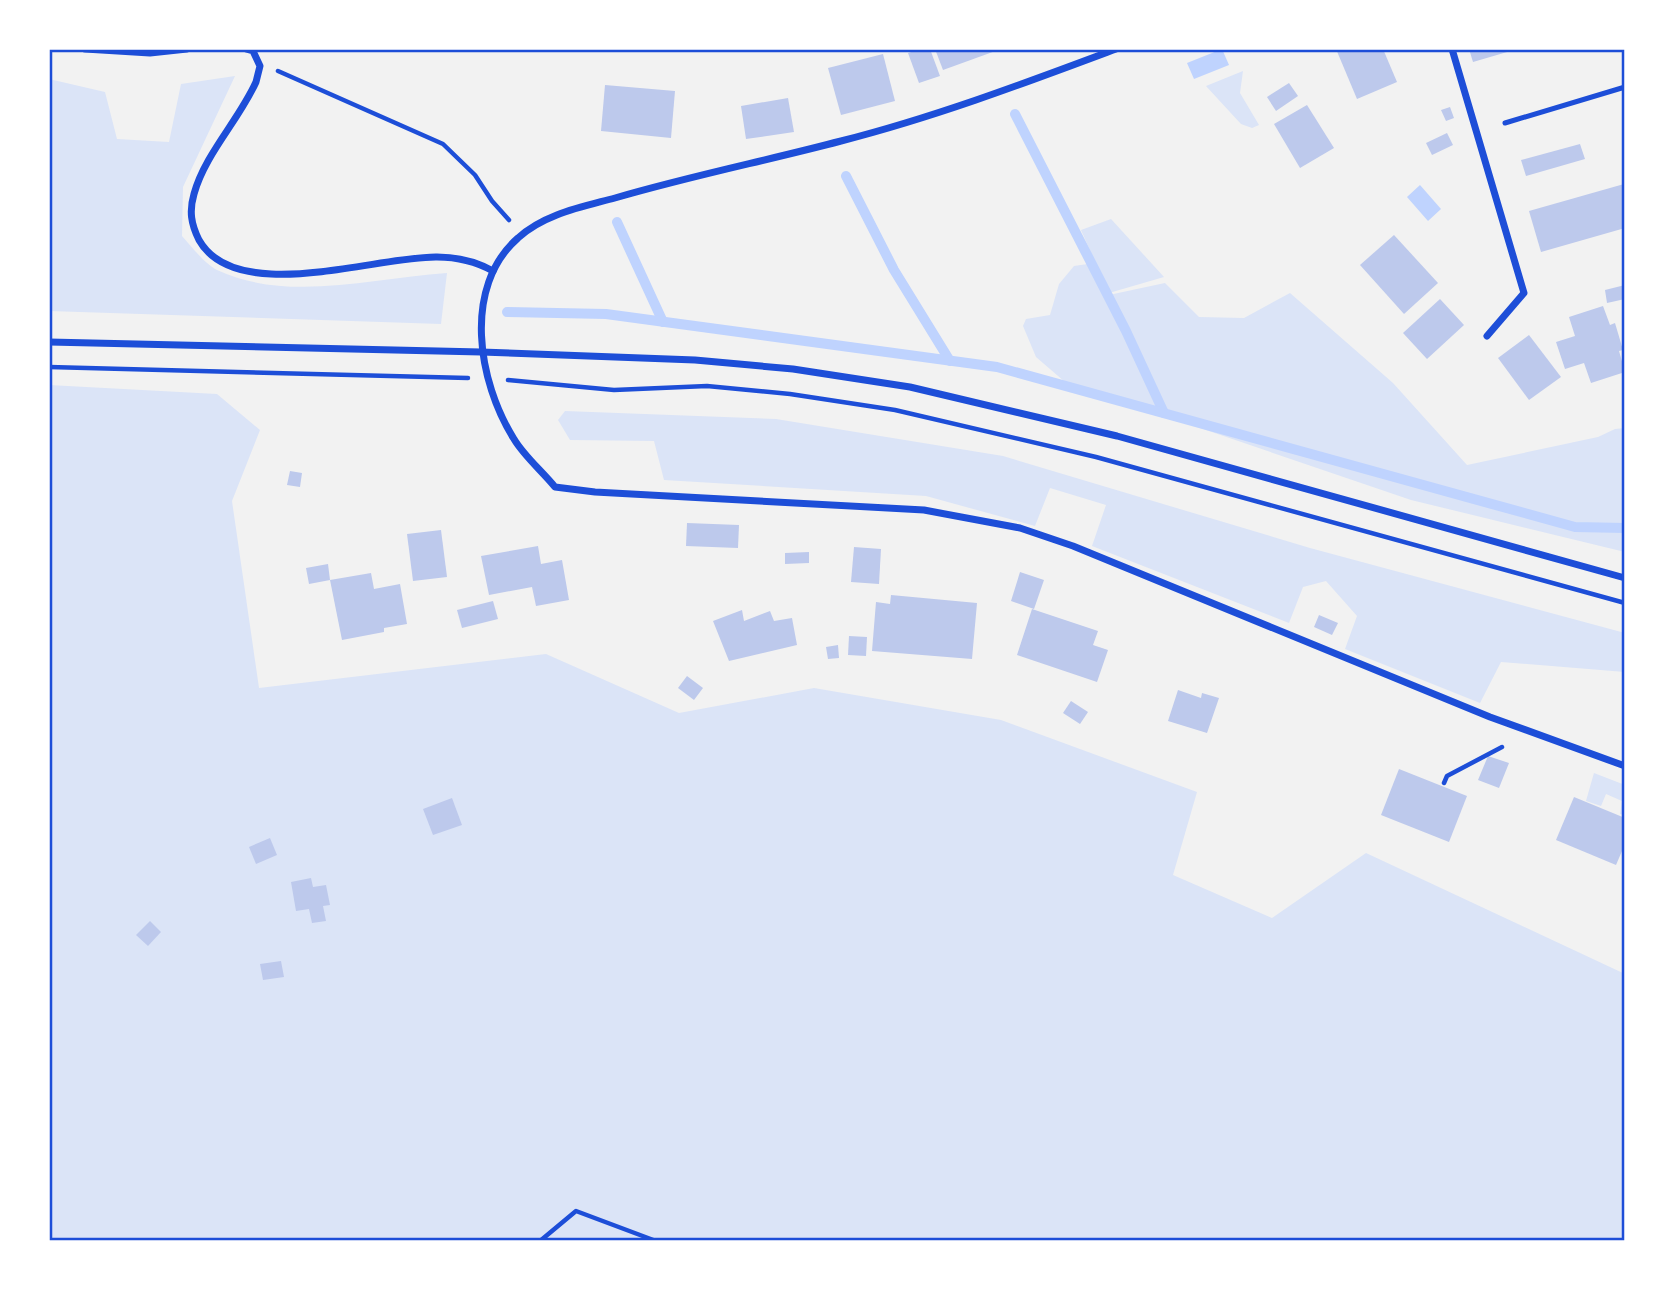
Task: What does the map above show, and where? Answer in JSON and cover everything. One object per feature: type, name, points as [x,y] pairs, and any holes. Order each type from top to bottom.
[{"type":"street","points":[[85,49],[150,53],[187,49]]},
{"type":"street","points":[[246,49],[253,51],[260,66],[256,82],[194,192],[190,215],[206,251],[227,265],[248,272],[288,273],[377,266],[434,256],[460,258],[493,271]]},
{"type":"street","points":[[1116,49],[947,111],[590,205],[541,222],[510,246],[493,271],[485,296],[481,352],[514,439],[555,487],[595,492],[924,510],[1020,528],[1073,546],[1490,717],[1625,766]]},
{"type":"street","points":[[1452,49],[1524,293],[1487,336]]},
{"type":"street","points":[[49,342],[481,352],[695,360],[793,369],[910,387],[1117,436],[1625,578]]},
{"type":"lane","points":[[1505,123],[1625,87]]},
{"type":"path","points":[[258,62],[443,144],[475,175],[508,219],[526,232]]},
{"type":"path","points":[[49,367],[489,379],[614,390],[707,386],[790,394],[895,410],[1096,457],[1625,603]]},
{"type":"path","points":[[1444,783],[1447,776],[1502,747]]},
{"type":"path","points":[[540,1241],[576,1211],[656,1241]]},
{"type":"shaded area","points":[[1243,71],[1240,93],[1259,125],[1252,128],[1241,124],[1206,86]]},
{"type":"shaded area","points":[[235,76],[183,187],[182,236],[203,260],[217,270],[244,280],[272,285],[330,286],[447,273],[441,324],[49,311],[49,79],[105,92],[117,139],[169,142],[181,84]]},
{"type":"shaded area","points":[[1111,219],[1164,277],[1109,293],[1081,230]]},
{"type":"shaded area","points":[[1088,264],[1104,296],[1165,283],[1199,317],[1244,318],[1290,293],[1393,383],[1467,465],[1598,437],[1615,429],[1625,428],[1625,552],[1411,500],[1065,382],[1036,357],[1023,326],[1026,319],[1050,315],[1059,284],[1074,266]]},
{"type":"shaded area","points":[[49,385],[217,394],[260,430],[232,501],[259,688],[546,654],[679,713],[814,688],[1001,720],[1197,792],[1173,875],[1272,918],[1366,853],[1625,974],[1625,1241],[49,1241]]},
{"type":"shaded area","points":[[565,411],[776,419],[1003,456],[1310,548],[1625,633],[1625,672],[1501,662],[1480,703],[1345,649],[1357,616],[1326,581],[1303,587],[1289,623],[1092,546],[1106,505],[1050,488],[1035,526],[926,496],[664,480],[654,441],[570,440],[558,420]]},
{"type":"shaded area","points":[[1594,773],[1625,785],[1625,815],[1620,814],[1622,801],[1606,794],[1601,806],[1586,801]]},
{"type":"water","points":[[1222,49],[1229,65],[1194,79],[1187,63]]},
{"type":"water","points":[[1420,185],[1441,209],[1428,221],[1407,197]]},
{"type":"building","points":[[930,49],[940,76],[919,83],[908,53]]},
{"type":"building","points":[[935,49],[1001,49],[943,70]]},
{"type":"building","points":[[1336,49],[1383,49],[1397,82],[1357,99]]},
{"type":"building","points":[[1469,49],[1514,49],[1514,50],[1473,62]]},
{"type":"building","points":[[883,54],[895,101],[841,115],[828,68]]},
{"type":"building","points":[[1289,83],[1298,96],[1276,111],[1267,97]]},
{"type":"building","points":[[605,85],[675,91],[671,138],[601,131]]},
{"type":"building","points":[[788,98],[794,132],[746,139],[741,106]]},
{"type":"building","points":[[1307,105],[1334,148],[1300,168],[1274,124]]},
{"type":"building","points":[[1450,107],[1454,118],[1446,121],[1441,110]]},
{"type":"building","points":[[1447,133],[1453,145],[1432,155],[1426,143]]},
{"type":"building","points":[[1580,144],[1585,159],[1526,176],[1521,160]]},
{"type":"building","points":[[1624,184],[1625,228],[1541,252],[1529,211]]},
{"type":"building","points":[[1394,235],[1438,283],[1404,314],[1360,265]]},
{"type":"building","points":[[1625,285],[1625,299],[1607,303],[1605,290]]},
{"type":"building","points":[[1440,299],[1464,325],[1427,359],[1403,333]]},
{"type":"building","points":[[1603,306],[1610,325],[1615,323],[1623,350],[1619,351],[1625,372],[1591,383],[1584,363],[1565,369],[1556,342],[1575,336],[1569,317]]},
{"type":"building","points":[[1529,335],[1561,377],[1529,400],[1498,358]]},
{"type":"building","points":[[290,471],[302,473],[300,487],[287,485]]},
{"type":"building","points":[[687,523],[739,525],[738,548],[686,546]]},
{"type":"building","points":[[441,530],[447,577],[413,581],[407,534]]},
{"type":"building","points":[[538,546],[541,564],[562,560],[569,600],[536,606],[532,587],[489,595],[481,556]]},
{"type":"building","points":[[854,547],[881,549],[879,584],[851,582]]},
{"type":"building","points":[[809,552],[809,563],[785,564],[785,553]]},
{"type":"building","points":[[328,564],[330,580],[309,584],[306,568]]},
{"type":"building","points":[[1020,572],[1044,580],[1034,609],[1011,601]]},
{"type":"building","points":[[371,573],[374,589],[400,584],[407,624],[384,628],[384,632],[342,640],[330,580]]},
{"type":"building","points":[[891,595],[977,603],[972,659],[872,651],[876,602],[890,604]]},
{"type":"building","points":[[493,601],[498,619],[462,628],[457,610]]},
{"type":"building","points":[[1032,609],[1098,631],[1093,645],[1108,650],[1097,682],[1017,655]]},
{"type":"building","points":[[742,610],[744,621],[770,611],[774,621],[792,618],[797,645],[729,661],[713,621]]},
{"type":"building","points":[[1319,615],[1338,623],[1332,635],[1314,627]]},
{"type":"building","points":[[849,636],[867,637],[866,656],[848,655]]},
{"type":"building","points":[[838,645],[839,658],[828,659],[826,647]]},
{"type":"building","points":[[687,676],[703,688],[694,700],[678,688]]},
{"type":"building","points":[[1178,690],[1201,698],[1202,693],[1219,698],[1207,733],[1168,721]]},
{"type":"building","points":[[1071,701],[1088,712],[1080,724],[1063,713]]},
{"type":"building","points":[[1488,756],[1509,763],[1499,788],[1478,780]]},
{"type":"building","points":[[1399,769],[1467,796],[1449,842],[1381,815]]},
{"type":"building","points":[[1574,797],[1625,818],[1625,844],[1616,865],[1556,840]]},
{"type":"building","points":[[452,798],[462,825],[433,835],[423,809]]},
{"type":"building","points":[[270,838],[277,855],[256,864],[249,847]]},
{"type":"building","points":[[311,878],[313,887],[326,885],[330,905],[323,906],[326,921],[312,923],[309,909],[296,911],[291,882]]},
{"type":"building","points":[[150,921],[161,932],[148,946],[136,935]]},
{"type":"building","points":[[281,961],[284,977],[263,980],[260,964]]},
{"type":"waterway","points":[[1015,114],[1126,331],[1164,413]]},
{"type":"waterway","points":[[846,176],[894,270],[950,361]]},
{"type":"waterway","points":[[617,222],[663,322]]},
{"type":"waterway","points":[[507,312],[606,314],[997,367],[1575,527],[1625,528]]}]
